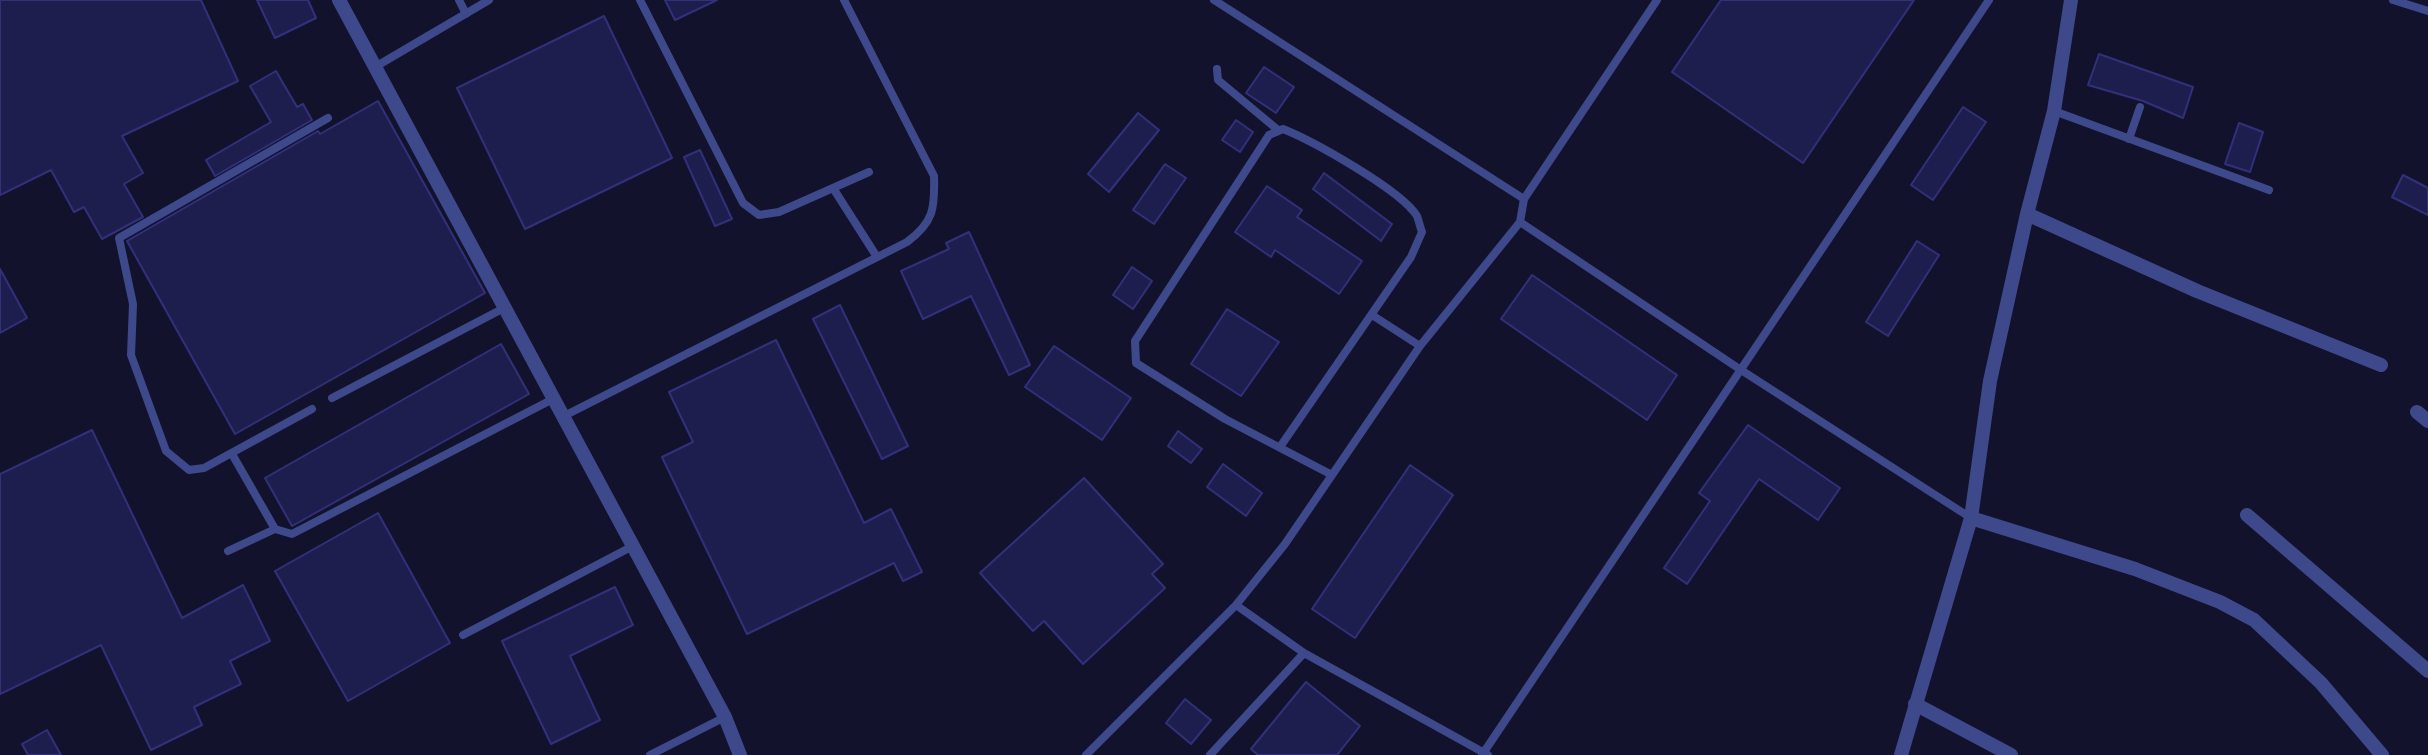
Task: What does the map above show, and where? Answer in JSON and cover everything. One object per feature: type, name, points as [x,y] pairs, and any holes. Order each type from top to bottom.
[{"type":"street","points":[[339,0],[555,398],[724,717],[740,755]]},
{"type":"street","points":[[1900,755],[1971,519],[1990,381],[2027,214],[2054,111],[2071,0]]},
{"type":"street","points":[[2027,214],[2197,292],[2381,365]]},
{"type":"street","points":[[2247,514],[2428,671]]},
{"type":"street","points":[[1971,519],[2135,569],[2220,602],[2254,620],[2321,682],[2382,755]]},
{"type":"street","points":[[1915,704],[2011,755]]},
{"type":"lane","points":[[459,0],[466,13]]},
{"type":"lane","points":[[375,67],[489,0]]},
{"type":"lane","points":[[640,0],[743,203],[759,215],[779,212],[869,172]]},
{"type":"lane","points":[[564,416],[877,257],[925,229],[935,205],[934,176],[844,0]]},
{"type":"lane","points":[[1214,0],[1524,200]]},
{"type":"lane","points":[[1086,755],[1236,605],[1285,544],[1420,346],[1520,222],[1524,200],[1657,0]]},
{"type":"lane","points":[[1236,605],[1304,653],[1485,754],[1989,0]]},
{"type":"lane","points":[[2393,0],[2428,11]]},
{"type":"lane","points":[[1217,69],[1218,80],[1278,130]]},
{"type":"lane","points":[[2129,139],[2140,107]]},
{"type":"lane","points":[[2054,111],[2269,190]]},
{"type":"lane","points":[[312,409],[204,468],[189,470],[166,450],[131,355],[134,304],[119,238],[328,118]]},
{"type":"lane","points":[[1280,447],[1410,257],[1422,232],[1417,216],[1395,194],[1301,136],[1283,129],[1269,135],[1135,341],[1136,363],[1226,419],[1332,474]]},
{"type":"lane","points":[[833,188],[877,257]]},
{"type":"lane","points":[[1520,222],[1971,519]]},
{"type":"lane","points":[[332,398],[506,307]]},
{"type":"lane","points":[[1372,314],[1420,346]]},
{"type":"lane","points":[[232,454],[275,529],[283,534],[292,534],[555,398]]},
{"type":"lane","points":[[228,551],[275,529]]},
{"type":"lane","points":[[463,635],[633,545]]},
{"type":"lane","points":[[1210,755],[1304,653]]},
{"type":"lane","points":[[650,755],[724,717]]},
{"type":"building","points":[[0,0],[201,0],[238,81],[122,136],[143,173],[124,184],[143,217],[102,239],[84,207],[74,212],[51,170],[0,195]]},
{"type":"building","points":[[257,0],[308,0],[316,18],[275,38]]},
{"type":"building","points":[[665,0],[717,0],[675,20]]},
{"type":"building","points":[[1721,0],[1914,0],[1803,163],[1672,72]]},
{"type":"building","points":[[604,16],[672,158],[525,229],[457,88]]},
{"type":"building","points":[[2099,54],[2193,87],[2183,118],[2143,101],[2088,85]]},
{"type":"building","points":[[1264,67],[1294,87],[1276,113],[1246,93]]},
{"type":"building","points":[[276,71],[297,107],[303,104],[312,120],[215,176],[206,160],[271,122],[250,86]]},
{"type":"building","points":[[378,101],[485,293],[235,434],[127,241],[318,131],[320,134]]},
{"type":"building","points":[[1963,107],[1986,122],[1933,200],[1911,185]]},
{"type":"building","points":[[1138,113],[1159,130],[1109,192],[1088,174]]},
{"type":"building","points":[[1236,120],[1253,132],[1240,152],[1222,140]]},
{"type":"building","points":[[2239,123],[2263,132],[2250,172],[2225,164]]},
{"type":"building","points":[[700,150],[732,219],[715,226],[684,157]]},
{"type":"building","points":[[1165,164],[1186,178],[1154,224],[1133,210]]},
{"type":"building","points":[[1324,173],[1392,224],[1381,241],[1313,189]]},
{"type":"building","points":[[2403,175],[2428,188],[2428,215],[2392,197]]},
{"type":"building","points":[[1267,186],[1302,210],[1297,217],[1362,261],[1339,294],[1275,250],[1271,257],[1235,232]]},
{"type":"building","points":[[969,232],[1030,365],[1009,375],[971,296],[923,319],[901,271],[949,249],[946,243]]},
{"type":"building","points":[[1917,241],[1939,255],[1888,336],[1866,322]]},
{"type":"building","points":[[1132,267],[1152,281],[1133,309],[1113,295]]},
{"type":"building","points":[[0,269],[27,318],[0,333]]},
{"type":"building","points":[[1532,275],[1677,375],[1647,420],[1501,319]]},
{"type":"building","points":[[840,305],[908,446],[882,459],[813,319]]},
{"type":"building","points":[[1227,309],[1279,342],[1241,396],[1191,364]]},
{"type":"building","points":[[776,340],[864,523],[891,509],[922,572],[903,581],[894,563],[747,634],[662,457],[693,442],[669,392]]},
{"type":"building","points":[[501,344],[529,394],[292,526],[265,478]]},
{"type":"building","points":[[1054,346],[1131,398],[1102,440],[1025,387]]},
{"type":"building","points":[[1748,425],[1840,488],[1818,520],[1759,479],[1687,584],[1664,568],[1710,501],[1699,493]]},
{"type":"building","points":[[92,430],[182,618],[243,585],[270,641],[230,661],[241,684],[194,707],[202,725],[151,750],[101,645],[0,694],[0,474]]},
{"type":"building","points":[[1178,431],[1202,449],[1191,463],[1168,446]]},
{"type":"building","points":[[1223,464],[1262,493],[1246,516],[1207,487]]},
{"type":"building","points":[[1410,465],[1453,495],[1355,638],[1312,609]]},
{"type":"building","points":[[1084,478],[1163,564],[1152,574],[1165,588],[1083,664],[1044,621],[1033,631],[980,573]]},
{"type":"building","points":[[378,513],[450,643],[348,701],[275,571]]},
{"type":"building","points":[[615,587],[633,625],[570,656],[600,720],[551,744],[502,641]]},
{"type":"building","points":[[1306,682],[1360,726],[1337,755],[1258,755],[1251,749]]},
{"type":"building","points":[[1185,699],[1211,720],[1191,744],[1166,723]]},
{"type":"building","points":[[47,730],[61,755],[28,755],[22,744]]}]
